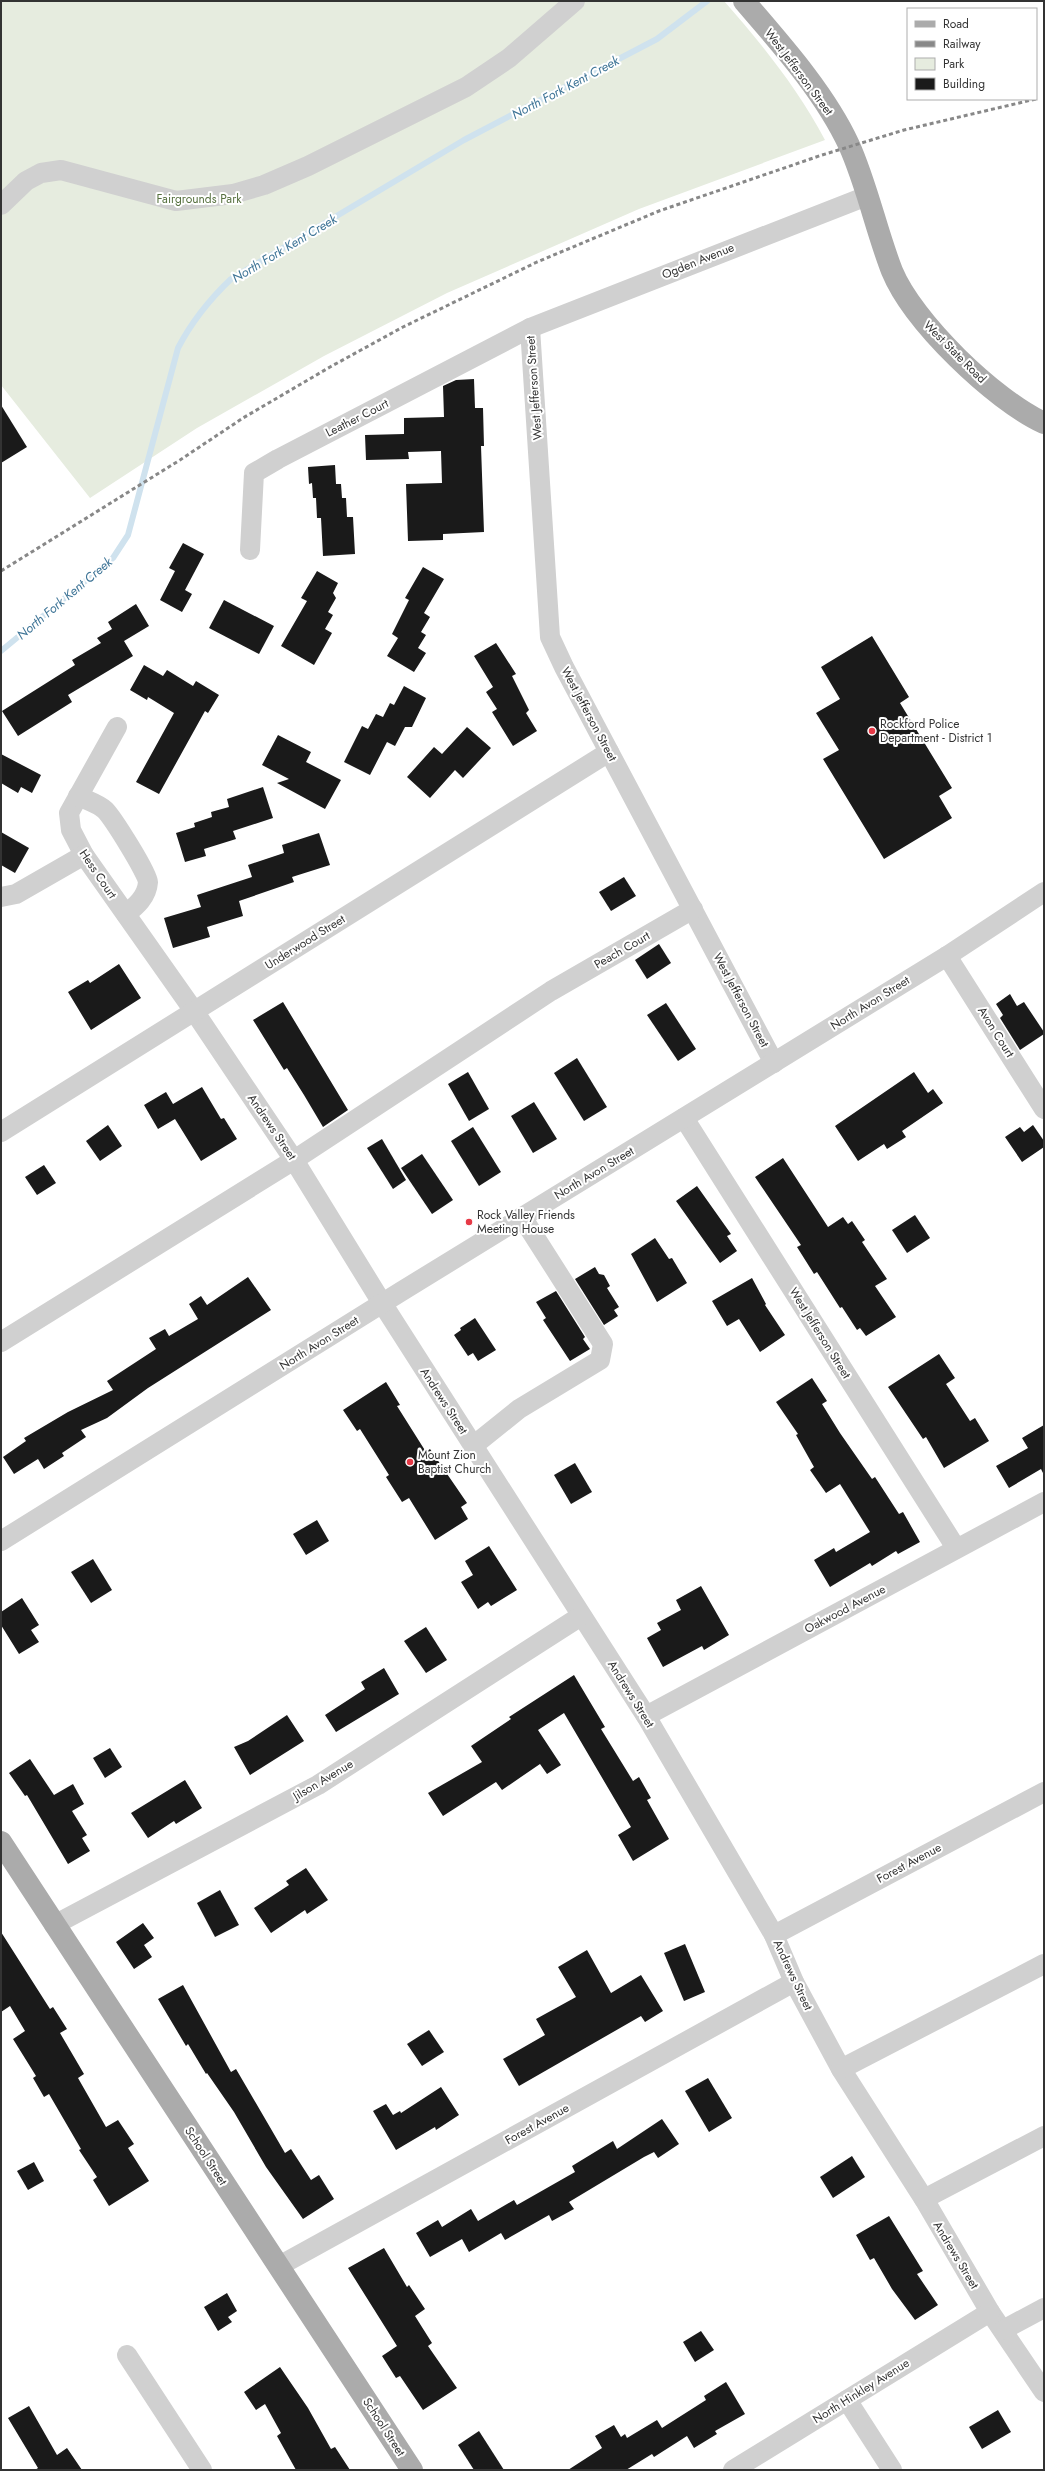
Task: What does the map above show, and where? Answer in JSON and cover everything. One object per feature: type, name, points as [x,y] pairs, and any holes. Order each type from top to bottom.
[{"type":"main road","name":"West Jefferson Street","points":[[748,5],[832,113],[849,146]]},
{"type":"main road","name":"West State Road","points":[[849,146],[893,273],[926,326],[974,374],[1030,417],[1044,423]]},
{"type":"main road","name":"School Street","points":[[1,1842],[412,2470]]},
{"type":"street","points":[[1,205],[26,181],[41,174],[61,170],[176,201],[233,194],[264,185],[308,166],[466,87],[520,49],[575,1]]},
{"type":"street","name":"Ogden Avenue","points":[[530,328],[867,196]]},
{"type":"street","name":"Leather Court","points":[[250,550],[254,473],[278,459],[530,328]]},
{"type":"street","name":"West Jefferson Street","points":[[530,328],[550,637],[564,667],[774,1063]]},
{"type":"street","name":"Hess Court","points":[[117,727],[69,812],[71,830],[84,854],[194,1011]]},
{"type":"street","name":"Underwood Street","points":[[1,1132],[609,752]]},
{"type":"street","points":[[78,796],[105,809],[142,867],[148,881],[145,893],[139,903],[126,914]]},
{"type":"street","points":[[1,897],[16,894],[84,854]]},
{"type":"street","name":"North Avon Street","points":[[1,1540],[382,1303],[947,956],[1044,892]]},
{"type":"street","name":"Peach Court","points":[[1,1342],[294,1160],[551,991],[693,909]]},
{"type":"street","name":"Avon Court","points":[[947,956],[1044,1109]]},
{"type":"street","name":"Andrews Street","points":[[194,1011],[294,1160],[382,1303],[646,1716],[774,1935],[794,1982],[841,2069],[924,2199],[990,2312],[1044,2392]]},
{"type":"street","name":"West Jefferson Street","points":[[684,1118],[956,1548]]},
{"type":"street","points":[[473,1446],[519,1409],[600,1360],[603,1344],[522,1217]]},
{"type":"street","name":"Oakwood Avenue","points":[[646,1716],[1044,1502]]},
{"type":"street","name":"Jilson Avenue","points":[[54,1925],[318,1785],[582,1616]]},
{"type":"street","name":"Forest Avenue","points":[[774,1935],[1044,1792]]},
{"type":"street","points":[[841,2069],[1044,1964]]},
{"type":"street","name":"Forest Avenue","points":[[279,2266],[794,1982]]},
{"type":"street","points":[[924,2199],[1044,2136]]},
{"type":"street","points":[[1003,2330],[1044,2308]]},
{"type":"street","name":"North Hinkley Avenue","points":[[732,2470],[990,2312]]},
{"type":"street","points":[[127,2355],[202,2470]]},
{"type":"street","points":[[847,2400],[892,2470]]},
{"type":"green space","name":"Fairgrounds Park","points":[[1,1],[724,1],[779,68],[803,103],[825,140],[639,209],[447,293],[324,356],[197,428],[90,498],[1,385]]},
{"type":"building","points":[[474,379],[475,408],[483,408],[484,446],[481,446],[484,532],[443,534],[443,540],[408,541],[406,484],[442,483],[441,451],[408,452],[409,459],[366,460],[365,435],[404,434],[404,418],[444,417],[443,386],[456,380]]},
{"type":"building","points":[[1,405],[27,447],[1,463]]},
{"type":"building","points":[[335,465],[336,484],[341,484],[342,498],[346,498],[347,517],[353,517],[355,554],[323,556],[321,518],[317,518],[316,498],[313,498],[312,483],[309,484],[308,467]]},
{"type":"building","points":[[183,543],[204,554],[185,590],[192,594],[182,612],[160,600],[175,571],[169,568]]},
{"type":"building","points":[[423,567],[444,579],[424,613],[430,617],[421,632],[426,635],[418,648],[426,653],[414,672],[387,656],[398,638],[392,634],[409,600],[405,598]]},
{"type":"building","points":[[317,571],[338,583],[333,593],[336,598],[328,612],[333,615],[325,629],[332,633],[314,665],[281,646],[307,601],[301,598]]},
{"type":"building","points":[[224,600],[274,626],[259,654],[209,628]]},
{"type":"building","points":[[136,604],[149,626],[124,641],[133,656],[68,695],[72,702],[18,736],[2,711],[75,665],[72,660],[101,643],[97,638],[112,629],[108,622]]},
{"type":"building","name":"Rockford Police Department - District 1","points":[[872,636],[909,697],[900,703],[952,788],[939,796],[952,818],[884,859],[823,759],[839,750],[816,713],[840,699],[821,667]]},
{"type":"building","points":[[496,643],[516,674],[512,676],[529,710],[526,713],[537,731],[513,746],[492,712],[497,709],[486,692],[493,687],[474,656]]},
{"type":"building","points":[[144,665],[163,676],[167,670],[193,686],[196,681],[219,695],[208,713],[205,711],[159,794],[136,782],[174,713],[148,697],[147,700],[130,690]]},
{"type":"building","points":[[404,686],[426,698],[412,727],[405,727],[395,746],[387,742],[370,775],[344,762],[362,726],[368,729],[376,714],[383,717],[390,703],[394,705]]},
{"type":"building","points":[[467,727],[491,748],[463,778],[455,770],[430,798],[407,777],[434,747],[442,754]]},
{"type":"building","points":[[278,735],[311,752],[306,762],[341,780],[325,809],[277,783],[289,779],[262,765]]},
{"type":"building","points":[[1,754],[41,775],[32,793],[21,787],[18,793],[1,783]]},
{"type":"building","points":[[263,787],[273,818],[233,831],[236,839],[204,849],[206,856],[185,862],[176,833],[195,827],[194,823],[212,817],[211,812],[229,807],[227,799]]},
{"type":"building","points":[[1,832],[29,848],[15,873],[1,865]]},
{"type":"building","points":[[319,833],[330,865],[292,877],[294,882],[239,901],[243,916],[207,927],[210,937],[173,948],[164,918],[201,907],[197,895],[252,877],[248,865],[284,853],[282,845]]},
{"type":"building","points":[[624,877],[636,896],[611,911],[599,892]]},
{"type":"building","points":[[659,944],[671,963],[647,979],[635,960]]},
{"type":"building","points":[[119,964],[141,998],[91,1030],[68,992],[88,980],[90,983]]},
{"type":"building","points":[[1010,994],[1017,1006],[1024,1002],[1044,1032],[1044,1034],[1020,1050],[1000,1018],[1003,1015],[996,1004]]},
{"type":"building","points":[[283,1002],[348,1110],[323,1127],[287,1068],[284,1070],[253,1020]]},
{"type":"building","points":[[666,1003],[696,1049],[678,1061],[647,1015]]},
{"type":"building","points":[[577,1058],[607,1107],[584,1121],[554,1073]]},
{"type":"building","points":[[468,1072],[489,1109],[469,1121],[448,1084]]},
{"type":"building","points":[[914,1072],[928,1093],[933,1089],[943,1103],[902,1131],[906,1137],[887,1149],[884,1144],[858,1161],[835,1126]]},
{"type":"building","points":[[202,1087],[221,1119],[224,1118],[237,1139],[201,1161],[175,1119],[158,1129],[144,1105],[166,1092],[173,1104]]},
{"type":"building","points":[[534,1102],[557,1139],[533,1153],[511,1116]]},
{"type":"building","points":[[108,1125],[122,1146],[100,1161],[86,1141]]},
{"type":"building","points":[[1033,1125],[1044,1141],[1044,1147],[1022,1162],[1005,1137],[1020,1127],[1024,1132]]},
{"type":"building","points":[[473,1127],[501,1172],[479,1186],[451,1141]]},
{"type":"building","points":[[382,1139],[406,1180],[393,1189],[367,1148]]},
{"type":"building","points":[[422,1154],[453,1200],[432,1214],[401,1168]]},
{"type":"building","points":[[783,1158],[828,1227],[843,1217],[848,1224],[852,1221],[865,1240],[862,1242],[887,1279],[875,1286],[896,1317],[866,1336],[860,1328],[857,1330],[842,1307],[840,1308],[817,1272],[814,1274],[797,1247],[801,1245],[755,1177]]},
{"type":"building","points":[[44,1165],[56,1183],[37,1195],[25,1177]]},
{"type":"building","points":[[697,1186],[731,1234],[727,1236],[737,1251],[720,1263],[676,1201]]},
{"type":"building","points":[[915,1215],[930,1238],[907,1253],[892,1230]]},
{"type":"building","points":[[655,1238],[669,1259],[672,1258],[687,1283],[657,1302],[631,1254]]},
{"type":"building","points":[[595,1267],[599,1274],[604,1275],[610,1286],[607,1288],[619,1307],[614,1310],[618,1316],[604,1325],[575,1279]]},
{"type":"building","points":[[248,1277],[271,1310],[148,1388],[107,1418],[81,1430],[86,1437],[62,1453],[64,1456],[44,1469],[38,1459],[14,1474],[3,1457],[26,1441],[24,1438],[68,1412],[113,1390],[107,1381],[156,1349],[149,1338],[165,1329],[169,1336],[198,1319],[189,1304],[201,1296],[207,1305]]},
{"type":"building","points":[[752,1278],[766,1304],[765,1305],[785,1335],[760,1352],[739,1319],[727,1326],[712,1301]]},
{"type":"building","points":[[556,1291],[585,1337],[583,1339],[590,1349],[570,1361],[543,1320],[546,1318],[536,1302]]},
{"type":"building","points":[[475,1318],[496,1350],[478,1361],[473,1353],[468,1356],[454,1335],[461,1330],[460,1328]]},
{"type":"building","points":[[939,1354],[955,1378],[946,1384],[970,1421],[975,1418],[989,1441],[944,1468],[926,1437],[923,1439],[888,1387]]},
{"type":"building","points":[[812,1378],[827,1401],[822,1404],[840,1433],[872,1479],[875,1477],[899,1514],[903,1512],[920,1542],[898,1554],[896,1551],[872,1566],[870,1563],[830,1587],[814,1560],[834,1548],[836,1552],[870,1532],[840,1484],[826,1493],[810,1470],[814,1467],[796,1435],[798,1434],[776,1402]]},
{"type":"building","name":"Mount Zion Baptist Church","points":[[386,1382],[400,1405],[397,1406],[426,1452],[430,1449],[467,1503],[461,1507],[468,1519],[435,1540],[409,1498],[402,1502],[386,1477],[389,1475],[360,1429],[357,1431],[343,1410]]},
{"type":"building","points":[[1044,1425],[1044,1475],[1041,1469],[1009,1488],[996,1466],[1028,1448],[1022,1438]]},
{"type":"building","points":[[575,1463],[592,1492],[571,1504],[554,1475]]},
{"type":"building","points":[[317,1520],[329,1541],[306,1555],[293,1534]]},
{"type":"building","points":[[489,1546],[517,1590],[491,1606],[488,1602],[478,1609],[461,1582],[473,1575],[465,1561]]},
{"type":"building","points":[[93,1559],[112,1590],[91,1603],[71,1572]]},
{"type":"building","points":[[701,1586],[729,1635],[704,1650],[702,1646],[663,1667],[647,1638],[661,1630],[657,1623],[681,1610],[676,1600]]},
{"type":"building","points":[[22,1598],[39,1625],[31,1630],[39,1642],[19,1654],[1,1625],[1,1612]]},
{"type":"building","points":[[426,1627],[447,1660],[426,1673],[404,1641]]},
{"type":"building","points":[[384,1668],[399,1694],[336,1732],[325,1715],[365,1689],[361,1682]]},
{"type":"building","points":[[574,1675],[605,1727],[601,1729],[633,1781],[639,1777],[651,1798],[647,1800],[669,1839],[633,1861],[618,1835],[631,1827],[564,1713],[538,1730],[561,1765],[547,1774],[540,1764],[502,1790],[496,1782],[443,1816],[428,1793],[482,1762],[471,1746],[511,1719],[509,1717]]},
{"type":"building","points":[[287,1715],[304,1741],[250,1775],[234,1747],[248,1741]]},
{"type":"building","points":[[110,1748],[122,1767],[105,1778],[93,1758]]},
{"type":"building","points":[[30,1759],[54,1795],[73,1784],[84,1804],[72,1811],[87,1835],[82,1838],[90,1851],[68,1864],[27,1795],[25,1796],[9,1773]]},
{"type":"building","points":[[185,1780],[202,1808],[176,1824],[174,1821],[148,1838],[131,1813]]},
{"type":"building","points":[[306,1868],[328,1900],[307,1914],[305,1910],[271,1933],[254,1908],[289,1885],[286,1881]]},
{"type":"building","points":[[220,1890],[239,1925],[215,1937],[197,1903]]},
{"type":"building","points":[[143,1923],[154,1938],[144,1945],[152,1957],[134,1969],[116,1942]]},
{"type":"building","points":[[1,1932],[50,2009],[53,2007],[67,2029],[60,2033],[84,2074],[78,2078],[106,2127],[118,2120],[134,2144],[128,2148],[149,2181],[109,2206],[93,2180],[97,2177],[79,2150],[81,2149],[49,2094],[44,2097],[33,2078],[36,2076],[13,2039],[25,2031],[10,2006],[1,2012]]},
{"type":"building","points":[[685,1944],[705,1992],[684,2001],[664,1953]]},
{"type":"building","points":[[587,1950],[611,1993],[641,1975],[663,2011],[645,2022],[641,2016],[519,2086],[503,2059],[545,2035],[536,2019],[576,1997],[558,1967]]},
{"type":"building","points":[[183,1985],[231,2072],[236,2069],[285,2153],[291,2149],[311,2180],[319,2175],[334,2199],[303,2219],[266,2167],[234,2112],[207,2073],[206,2074],[188,2044],[186,2046],[158,1999]]},
{"type":"building","points":[[429,2030],[444,2052],[422,2066],[407,2044]]},
{"type":"building","points":[[708,2078],[732,2118],[709,2132],[685,2091]]},
{"type":"building","points":[[441,2087],[459,2115],[436,2130],[435,2127],[396,2150],[373,2111],[386,2104],[393,2115],[400,2111],[401,2113]]},
{"type":"building","points":[[662,2119],[679,2144],[658,2158],[654,2152],[644,2157],[569,2202],[574,2209],[552,2221],[549,2215],[505,2240],[501,2233],[469,2252],[462,2239],[430,2257],[416,2233],[438,2220],[442,2227],[471,2209],[478,2221],[514,2200],[517,2205],[575,2172],[572,2166],[613,2141],[617,2149]]},
{"type":"building","points":[[852,2156],[865,2177],[833,2198],[820,2177]]},
{"type":"building","points":[[34,2162],[44,2181],[28,2190],[17,2171]]},
{"type":"building","points":[[889,2216],[923,2271],[917,2274],[938,2305],[915,2320],[892,2289],[874,2258],[870,2260],[856,2235]]},
{"type":"building","points":[[384,2248],[407,2287],[409,2285],[425,2309],[415,2316],[432,2343],[428,2346],[457,2388],[423,2410],[400,2376],[396,2378],[382,2356],[397,2346],[348,2268]]},
{"type":"building","points":[[227,2293],[237,2311],[228,2317],[232,2322],[218,2331],[204,2307]]},
{"type":"building","points":[[701,2331],[714,2350],[695,2362],[683,2342]]},
{"type":"building","points":[[280,2367],[308,2408],[331,2449],[335,2447],[350,2470],[296,2470],[277,2436],[281,2433],[265,2404],[256,2410],[244,2392]]},
{"type":"building","points":[[726,2382],[745,2414],[715,2431],[717,2434],[694,2448],[687,2436],[654,2457],[652,2454],[626,2470],[568,2470],[602,2448],[595,2436],[614,2425],[621,2437],[625,2434],[627,2438],[657,2420],[662,2428],[706,2400],[704,2396]]},
{"type":"building","points":[[29,2406],[57,2455],[67,2448],[82,2470],[35,2470],[38,2468],[8,2418]]},
{"type":"building","points":[[998,2410],[1011,2432],[982,2449],[969,2427]]},
{"type":"building","points":[[479,2431],[504,2470],[474,2470],[458,2445]]},
{"type":"waterway","name":"North Fork Kent Creek","points":[[1,651],[113,558],[128,535],[178,348],[189,329],[202,312],[231,279],[464,140],[657,39],[707,1]]},
{"type":"railway","points":[[1,571],[180,460],[243,418],[330,367],[403,327],[537,262],[659,211],[822,155],[904,130],[1032,100]]},
{"type":"place","name":"Rockford Police Department - District 1","points":[[872,731]]},
{"type":"place","name":"Rock Valley Friends Meeting House","points":[[469,1222]]},
{"type":"place","name":"Mount Zion Baptist Church","points":[[410,1462]]}]
